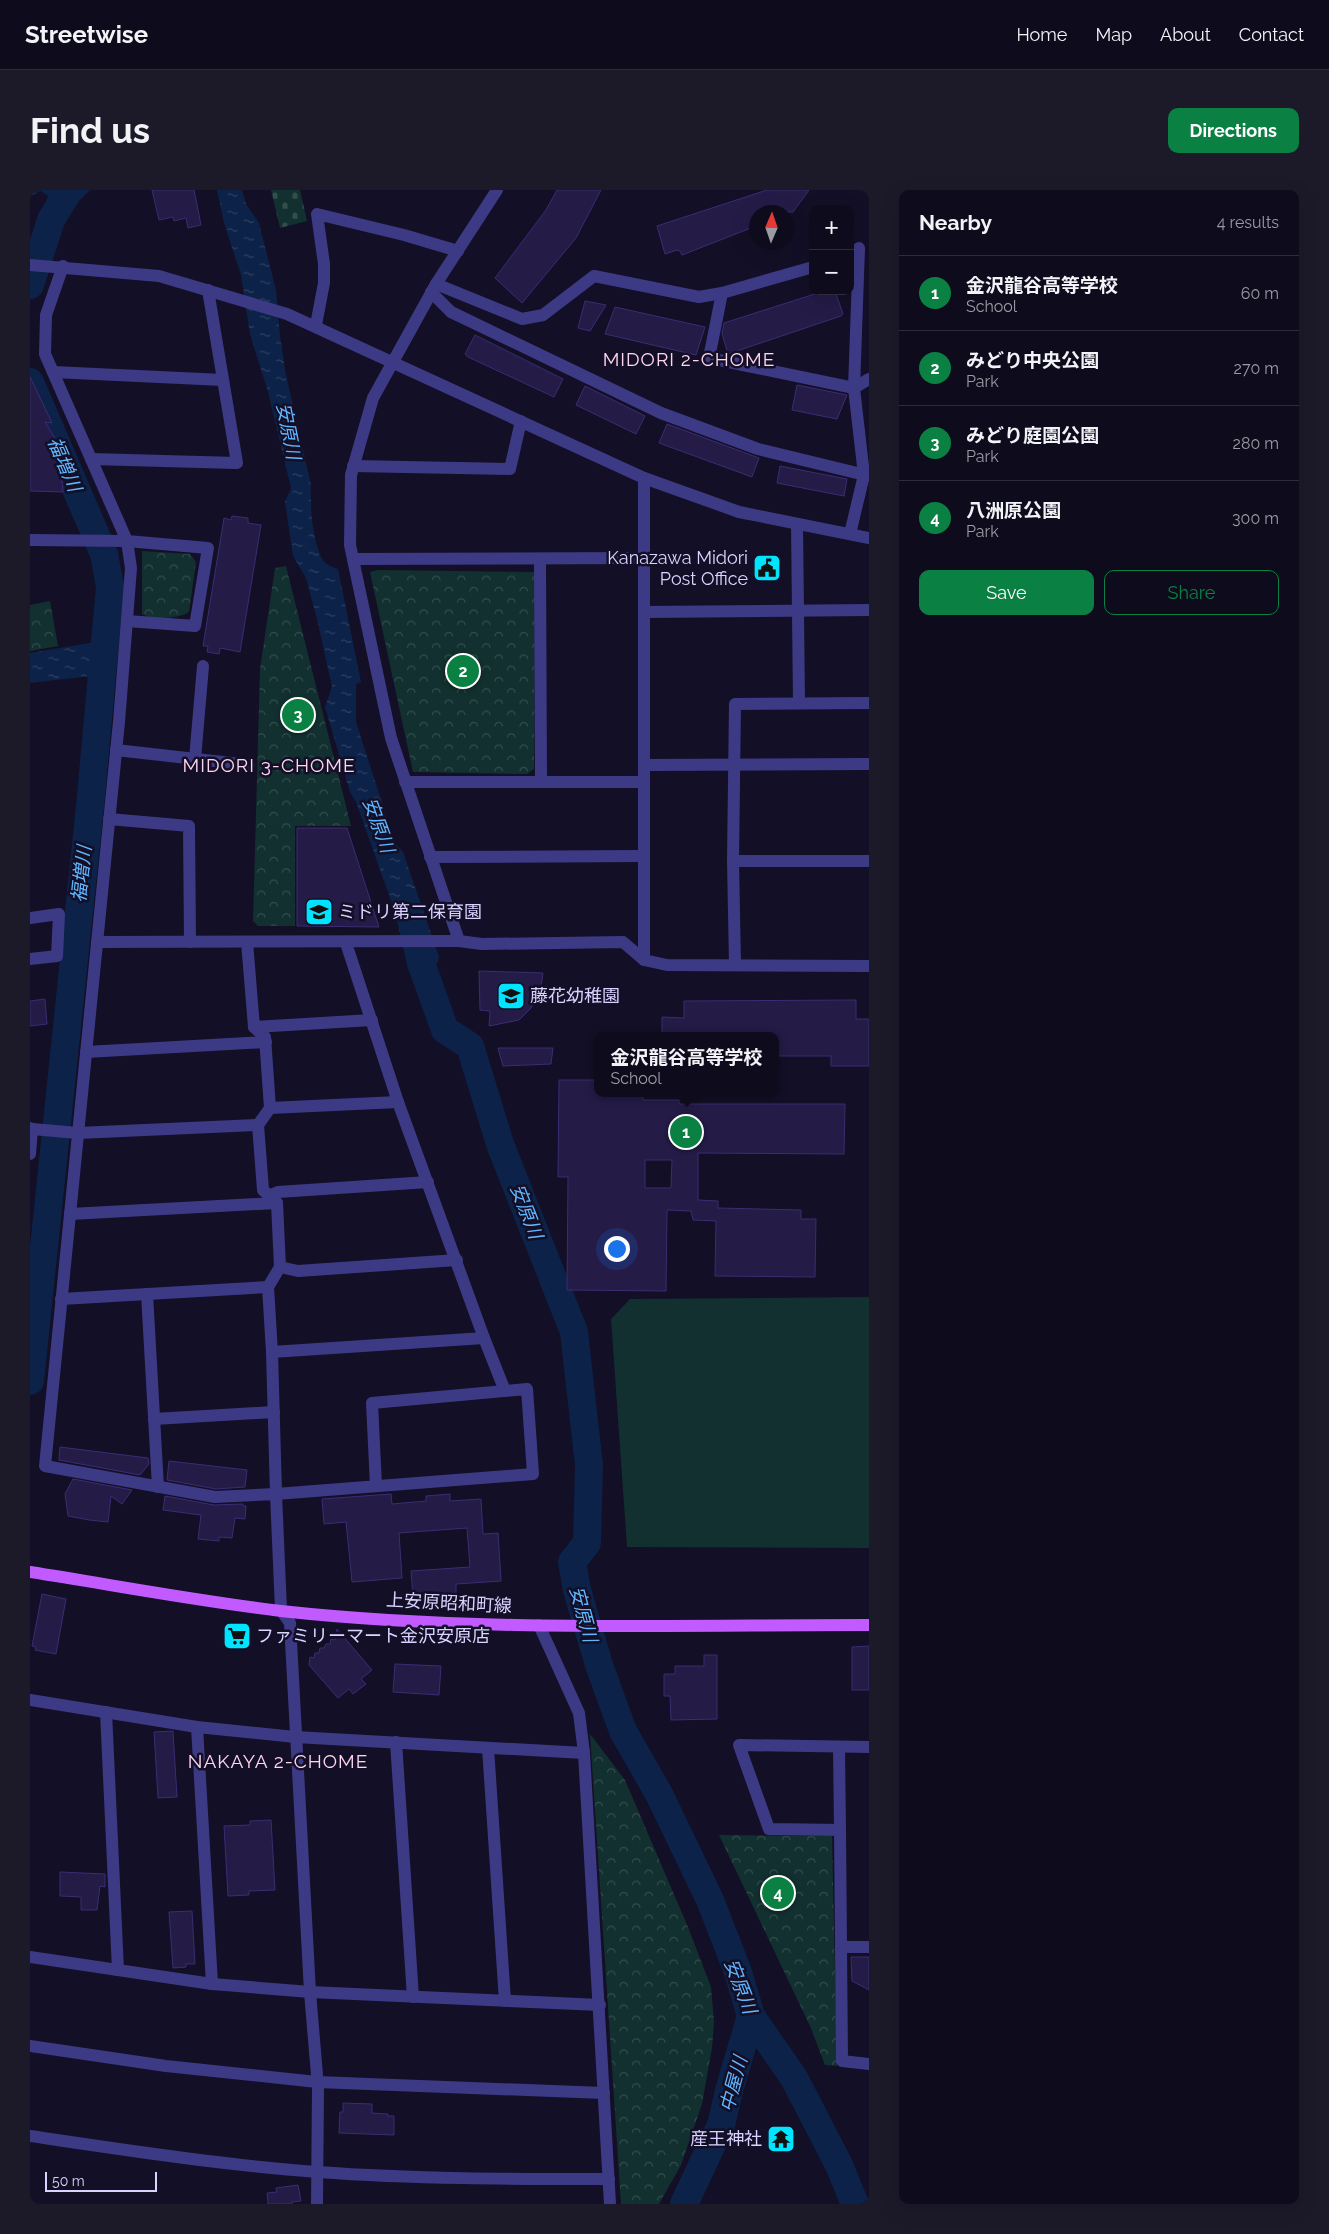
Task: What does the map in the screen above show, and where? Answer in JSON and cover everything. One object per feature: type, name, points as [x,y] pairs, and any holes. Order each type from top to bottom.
[{"type":"main road","name":"上安原昭和町線","points":[[30,1572],[281,1610],[406,1620],[539,1625],[869,1625]]},
{"type":"street","points":[[453,942],[430,857],[392,742],[350,545],[351,475],[373,398],[434,288],[498,190]]},
{"type":"street","points":[[316,325],[324,284],[324,264],[317,214],[458,250]]},
{"type":"street","points":[[850,534],[867,476],[854,388],[863,279],[860,249]]},
{"type":"street","points":[[30,264],[160,276],[287,314],[316,325],[644,478],[739,512],[869,538]]},
{"type":"street","points":[[63,266],[46,315],[44,354],[91,459],[131,568],[116,750],[86,1052],[73,1133],[70,1214],[45,1466],[215,1497],[276,1494],[533,1474],[527,1389],[372,1403],[376,1486]]},
{"type":"street","points":[[434,288],[522,319],[543,315],[594,276],[699,297],[722,293],[809,268]]},
{"type":"street","points":[[434,288],[452,312],[661,413],[758,449],[867,476]]},
{"type":"street","points":[[91,459],[237,464],[208,290]]},
{"type":"street","points":[[722,293],[709,358],[854,388],[869,379]]},
{"type":"street","points":[[52,372],[223,380]]},
{"type":"street","points":[[353,466],[510,468],[521,421]]},
{"type":"street","points":[[644,478],[644,960]]},
{"type":"street","points":[[797,524],[799,703]]},
{"type":"street","points":[[30,540],[120,541],[208,548],[195,626],[127,621]]},
{"type":"street","points":[[353,559],[644,558]]},
{"type":"street","points":[[540,559],[541,782]]},
{"type":"street","points":[[644,612],[869,610]]},
{"type":"street","points":[[195,759],[203,666]]},
{"type":"street","points":[[735,964],[733,861],[735,704],[869,702]]},
{"type":"street","points":[[116,750],[249,765]]},
{"type":"street","points":[[644,765],[869,764]]},
{"type":"street","points":[[405,782],[644,782]]},
{"type":"street","points":[[109,819],[188,826],[190,942]]},
{"type":"street","points":[[430,857],[644,856]]},
{"type":"street","points":[[733,861],[869,861]]},
{"type":"street","points":[[30,918],[59,914],[57,956],[30,959]]},
{"type":"street","points":[[97,942],[392,941],[482,944],[623,942],[644,960],[667,965],[869,966]]},
{"type":"street","points":[[248,942],[254,1027],[265,1037],[266,1042],[270,1108],[258,1126],[263,1190],[273,1199]]},
{"type":"street","points":[[346,942],[398,1102],[505,1391]]},
{"type":"street","points":[[254,1027],[372,1020]]},
{"type":"street","points":[[86,1052],[266,1042]]},
{"type":"street","points":[[270,1108],[398,1102]]},
{"type":"street","points":[[30,1154],[35,1129],[73,1133],[258,1126]]},
{"type":"street","points":[[317,2204],[317,2082],[295,1737],[290,1623],[281,1610],[268,1287],[280,1267],[273,1199],[278,1192],[428,1182]]},
{"type":"street","points":[[70,1214],[273,1199]]},
{"type":"street","points":[[280,1267],[298,1271],[456,1260]]},
{"type":"street","points":[[61,1299],[268,1287]]},
{"type":"street","points":[[147,1294],[158,1486]]},
{"type":"street","points":[[272,1352],[484,1338]]},
{"type":"street","points":[[154,1419],[274,1412]]},
{"type":"street","points":[[539,1625],[579,1713],[584,1753],[610,2204]]},
{"type":"street","points":[[30,1700],[197,1727],[295,1737],[584,1753]]},
{"type":"street","points":[[106,1712],[118,1970]]},
{"type":"street","points":[[197,1727],[212,1984]]},
{"type":"street","points":[[396,1742],[413,1997]]},
{"type":"street","points":[[840,1830],[769,1829],[738,1745],[869,1747]]},
{"type":"street","points":[[839,1747],[842,2062],[869,2064]]},
{"type":"street","points":[[488,1748],[504,2001]]},
{"type":"street","points":[[842,1947],[869,1947]]},
{"type":"street","points":[[30,1956],[212,1984],[310,1992],[600,2005]]},
{"type":"street","points":[[30,2046],[166,2066],[317,2082],[604,2092]]},
{"type":"street","points":[[30,2136],[179,2158],[318,2172],[464,2179],[609,2180]]},
{"type":"green space","points":[[271,190],[300,190],[307,221],[280,228]]},
{"type":"green space","points":[[142,551],[190,554],[196,562],[189,612],[166,618],[142,614]]},
{"type":"green space","points":[[286,566],[351,826],[295,826],[295,926],[258,926],[253,921],[260,669],[275,568]]},
{"type":"green space","points":[[378,570],[535,572],[534,769],[527,774],[413,772],[370,572]]},
{"type":"green space","points":[[50,601],[58,646],[30,651],[30,605]]},
{"type":"green space","points":[[869,1297],[869,1548],[627,1547],[611,1319],[630,1299]]},
{"type":"green space","points":[[590,1734],[625,1780],[688,1927],[711,1987],[714,2022],[712,2048],[702,2104],[681,2165],[659,2204],[621,2204]]},
{"type":"green space","points":[[719,1835],[832,1836],[837,2066],[825,2065],[810,2026]]},
{"type":"water","points":[[30,190],[90,190],[47,233],[50,242],[33,244],[48,196],[41,191],[30,196]]},
{"type":"water","points":[[217,190],[242,190],[246,204],[259,223],[276,290],[286,375],[311,485],[314,535],[324,562],[338,569],[361,682],[356,684],[356,722],[395,843],[403,852],[439,957],[437,964],[407,964],[395,912],[356,802],[350,792],[325,707],[332,687],[306,578],[293,556],[285,502],[291,488],[268,392],[250,334],[241,275],[224,223]]},
{"type":"water","points":[[96,642],[91,676],[30,683],[30,653]]},
{"type":"building","points":[[152,190],[194,190],[201,225],[188,228],[186,218],[174,221],[173,217],[159,220]]},
{"type":"building","points":[[557,190],[601,190],[576,238],[522,303],[495,278],[546,210]]},
{"type":"building","points":[[767,190],[809,190],[794,211],[794,205],[749,205],[749,229],[682,255],[677,250],[665,254],[657,226]]},
{"type":"building","points":[[812,295],[836,295],[843,314],[728,354],[722,334],[724,323]]},
{"type":"building","points":[[585,301],[606,305],[590,331],[578,328]]},
{"type":"building","points":[[615,307],[705,327],[696,355],[605,334]]},
{"type":"building","points":[[475,335],[563,379],[554,397],[468,357],[465,354]]},
{"type":"building","points":[[30,377],[52,423],[45,422],[66,457],[62,457],[63,462],[60,462],[63,492],[30,491]]},
{"type":"building","points":[[797,385],[847,395],[837,419],[792,410]]},
{"type":"building","points":[[585,386],[645,416],[636,434],[576,405]]},
{"type":"building","points":[[667,424],[759,458],[752,477],[659,443]]},
{"type":"building","points":[[780,466],[847,479],[844,496],[777,483]]},
{"type":"building","points":[[232,516],[248,518],[248,523],[261,525],[240,652],[220,648],[219,654],[207,652],[208,646],[203,646],[224,518],[231,520]]},
{"type":"building","points":[[297,828],[347,828],[379,927],[297,926]]},
{"type":"building","points":[[479,971],[543,973],[541,988],[531,1008],[519,1020],[489,1026],[490,1011],[480,1010]]},
{"type":"building","points":[[45,999],[47,1024],[30,1026],[30,1001]]},
{"type":"building","points":[[856,1000],[856,1019],[869,1019],[869,1066],[831,1066],[831,1056],[779,1056],[779,1032],[662,1032],[662,1017],[684,1018],[684,1001]]},
{"type":"building","points":[[498,1048],[553,1048],[551,1064],[503,1066]]},
{"type":"building","points":[[559,1080],[594,1080],[594,1097],[643,1097],[643,1100],[679,1100],[679,1104],[845,1104],[844,1154],[698,1153],[698,1200],[718,1201],[718,1208],[801,1210],[801,1219],[816,1219],[815,1277],[715,1276],[716,1221],[693,1220],[691,1211],[667,1210],[666,1291],[567,1290],[568,1177],[558,1177]],"holes":[[[645,1160],[672,1160],[671,1188],[645,1188]]]},
{"type":"building","points":[[60,1447],[148,1458],[149,1464],[140,1475],[59,1460]]},
{"type":"building","points":[[169,1461],[247,1470],[245,1487],[216,1489],[167,1480]]},
{"type":"building","points":[[73,1479],[132,1490],[122,1504],[111,1496],[108,1522],[89,1520],[68,1516],[65,1494]]},
{"type":"building","points":[[391,1494],[392,1504],[426,1501],[426,1496],[450,1494],[450,1501],[481,1499],[483,1534],[498,1533],[501,1581],[456,1584],[456,1593],[413,1597],[411,1571],[470,1567],[467,1528],[399,1533],[402,1578],[352,1582],[346,1522],[324,1524],[322,1499]]},
{"type":"building","points":[[165,1496],[214,1505],[243,1504],[243,1506],[246,1506],[245,1519],[235,1518],[232,1538],[219,1537],[219,1541],[198,1539],[201,1515],[163,1510]]},
{"type":"building","points":[[42,1594],[66,1599],[56,1654],[35,1650],[36,1647],[32,1646]]},
{"type":"building","points":[[337,1629],[372,1670],[361,1679],[366,1684],[353,1694],[349,1689],[338,1698],[309,1665],[310,1657],[314,1658],[315,1653],[319,1653],[320,1648],[330,1644],[331,1639],[335,1640]]},
{"type":"building","points":[[869,1646],[869,1690],[852,1690],[852,1647]]},
{"type":"building","points":[[704,1655],[717,1655],[717,1719],[671,1720],[670,1696],[664,1696],[664,1674],[675,1674],[675,1666],[704,1666]]},
{"type":"building","points":[[395,1664],[441,1666],[439,1695],[393,1692]]},
{"type":"building","points":[[173,1731],[177,1797],[158,1798],[154,1732]]},
{"type":"building","points":[[271,1820],[275,1890],[249,1891],[249,1895],[228,1896],[224,1826],[250,1825],[250,1821]]},
{"type":"building","points":[[60,1872],[105,1874],[105,1887],[100,1886],[97,1910],[81,1910],[81,1897],[60,1896]]},
{"type":"building","points":[[192,1911],[195,1964],[186,1964],[186,1967],[173,1968],[169,1912]]},
{"type":"building","points":[[851,1957],[869,1957],[869,1990],[852,1981]]},
{"type":"building","points":[[343,2103],[372,2104],[372,2113],[394,2116],[394,2135],[339,2133],[340,2112],[343,2112]]},
{"type":"building","name":"産王神社","points":[[777,2128],[791,2130],[792,2147],[770,2148],[769,2131],[777,2130]]},
{"type":"building","points":[[298,2185],[301,2201],[292,2202],[292,2204],[268,2204],[267,2193],[277,2192],[276,2188]]},
{"type":"waterway","name":"福増川","points":[[30,285],[51,220],[69,190]]},
{"type":"waterway","name":"福増川","points":[[30,382],[104,554],[110,587],[90,806],[30,1381]]},
{"type":"waterway","name":"安原川","points":[[414,928],[421,963],[445,1030],[470,1046],[500,1144],[574,1332],[589,1465],[587,1543],[572,1562],[577,1590],[599,1665],[623,1731],[659,1794],[710,1900],[738,1972],[751,2016],[794,2078],[839,2165],[855,2204]]},
{"type":"waterway","name":"中屋川","points":[[684,2204],[721,2125],[751,2016]]},
{"type":"place","name":"Kanazawa Midori Post Office","points":[[767,568]]},
{"type":"place","name":"みどり中央公園","points":[[463,671]]},
{"type":"place","name":"みどり庭園公園","points":[[298,715]]},
{"type":"place","name":"ミドリ第二保育園","points":[[319,912]]},
{"type":"place","name":"藤花幼稚園","points":[[511,996]]},
{"type":"place","name":"金沢龍谷高等学校","points":[[686,1132]]},
{"type":"place","name":"ファミリーマート金沢安原店","points":[[237,1636]]},
{"type":"place","name":"八洲原公園","points":[[778,1893]]},
{"type":"place","name":"産王神社","points":[[781,2139]]},
{"type":"district","name":"MIDORI 2-CHOME","points":[[689,359]]},
{"type":"district","name":"MIDORI 3-CHOME","points":[[269,765]]},
{"type":"district","name":"NAKAYA 2-CHOME","points":[[278,1761]]}]
